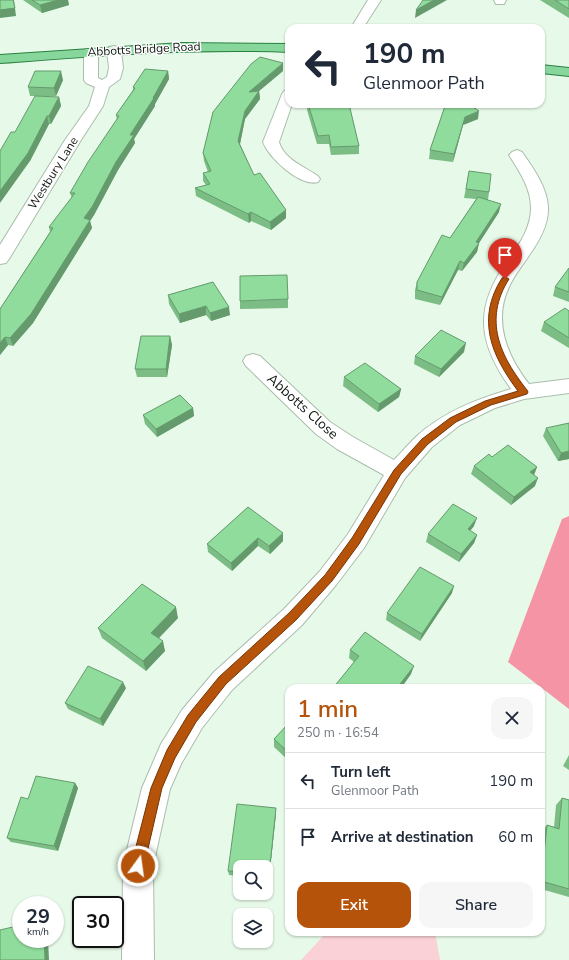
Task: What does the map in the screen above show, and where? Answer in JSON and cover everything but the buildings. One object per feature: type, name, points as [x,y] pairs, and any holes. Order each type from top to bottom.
[{"type":"main road","name":"Abbotts Bridge Road","points":[[0,47],[145,38],[249,36],[285,38]]},
{"type":"main road","name":"Abbotts Bridge Road","points":[[0,59],[114,50],[207,46],[285,48]]},
{"type":"main road","points":[[545,59],[569,62]]},
{"type":"main road","points":[[545,69],[569,72]]},
{"type":"street","points":[[359,24],[375,0]]},
{"type":"street","name":"Westbury Lane","points":[[0,259],[73,140],[96,106],[103,85],[113,79],[115,74],[114,50]]},
{"type":"street","points":[[91,52],[91,80],[103,85]]},
{"type":"street","points":[[285,105],[271,142],[272,146],[280,157],[312,179]]},
{"type":"street","points":[[517,155],[536,188],[540,214],[533,236],[498,290],[491,319],[493,337],[500,356],[509,373],[524,392]]},
{"type":"street","name":"Abbotts Close","points":[[253,361],[323,428],[345,443],[397,472]]},
{"type":"street","points":[[138,960],[136,954],[138,866],[156,788],[171,754],[192,719],[223,681],[293,617],[328,578],[356,541],[397,472],[425,441],[453,420],[488,403],[524,392],[569,386]]},
{"type":"shaded area","points":[[569,516],[569,709],[545,691],[545,684],[537,684],[508,662],[562,519]]},
{"type":"shaded area","points":[[323,936],[436,936],[440,960],[301,960]]},
{"type":"route","points":[[138,866],[156,788],[171,754],[192,719],[223,681],[293,617],[328,578],[356,541],[397,472],[425,441],[453,420],[488,403],[524,392],[509,373],[500,356],[493,337],[491,319],[498,290],[505,279]]}]
